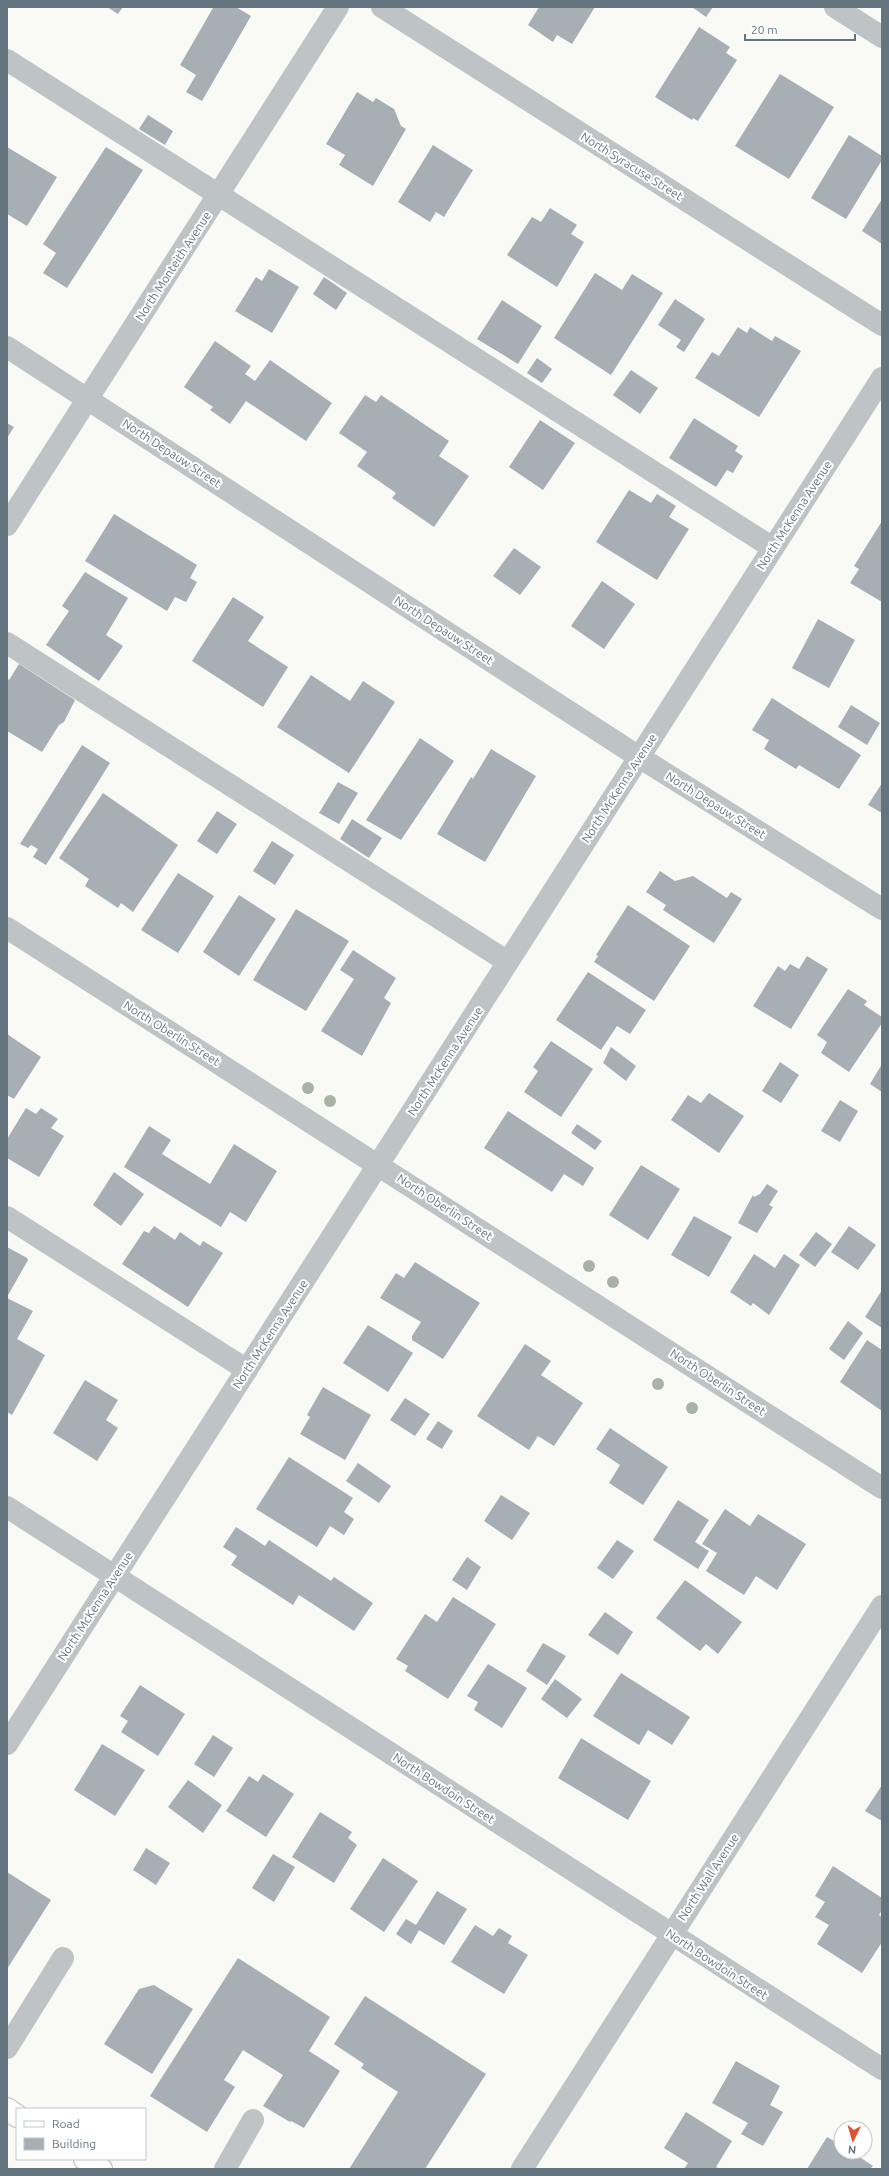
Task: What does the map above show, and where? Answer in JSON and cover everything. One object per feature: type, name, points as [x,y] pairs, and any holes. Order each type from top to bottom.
[{"type":"main road","points":[[7,2109],[16,2115]]},
{"type":"main road","points":[[87,2160],[101,2169]]},
{"type":"street","name":"North Monteith Avenue","points":[[7,525],[338,7]]},
{"type":"street","name":"North Syracuse Street","points":[[382,7],[882,325]]},
{"type":"street","points":[[835,7],[882,37]]},
{"type":"street","points":[[7,60],[773,548]]},
{"type":"street","name":"North Depauw Street","points":[[7,347],[640,757],[882,909]]},
{"type":"street","name":"North McKenna Avenue","points":[[7,1744],[882,378]]},
{"type":"street","points":[[7,643],[508,962]]},
{"type":"street","name":"North Oberlin Street","points":[[7,928],[378,1164],[882,1488]]},
{"type":"street","points":[[7,1217],[247,1370]]},
{"type":"street","name":"North Bowdoin Street","points":[[7,1507],[882,2069]]},
{"type":"street","name":"North Wall Avenue","points":[[522,2169],[882,1606]]},
{"type":"street","points":[[7,2048],[63,1958]]},
{"type":"street","points":[[225,2169],[253,2120]]},
{"type":"building","points":[[107,7],[123,7],[118,14]]},
{"type":"building","points":[[236,7],[251,16],[202,101],[186,92],[196,75],[180,65],[213,8]]},
{"type":"building","points":[[539,7],[595,7],[572,44],[557,35],[553,42],[528,25]]},
{"type":"building","points":[[692,7],[713,7],[706,17]]},
{"type":"building","points":[[699,27],[730,47],[726,53],[737,60],[698,121],[693,118],[692,120],[655,97]]},
{"type":"building","points":[[780,74],[834,107],[789,179],[735,146]]},
{"type":"building","points":[[357,92],[373,102],[376,98],[394,109],[401,126],[406,129],[373,186],[339,165],[345,155],[326,144]]},
{"type":"building","points":[[148,115],[173,131],[165,145],[139,129]]},
{"type":"building","points":[[849,135],[882,156],[882,160],[846,219],[811,198]]},
{"type":"building","points":[[433,145],[473,170],[444,217],[436,212],[430,222],[398,202]]},
{"type":"building","points":[[7,147],[57,177],[27,226],[7,214]]},
{"type":"building","points":[[106,147],[143,170],[67,288],[43,273],[56,253],[43,244]]},
{"type":"building","points":[[882,199],[882,244],[862,231]]},
{"type":"building","points":[[550,208],[577,225],[571,234],[584,242],[557,287],[507,255],[532,217],[541,222]]},
{"type":"building","points":[[269,269],[299,287],[272,333],[235,311],[256,277],[262,281]]},
{"type":"building","points":[[595,273],[622,290],[632,274],[663,293],[611,375],[554,338]]},
{"type":"building","points":[[324,277],[347,293],[336,310],[313,294]]},
{"type":"building","points":[[675,299],[705,319],[684,352],[676,347],[681,340],[658,325]]},
{"type":"building","points":[[502,300],[542,326],[518,364],[477,339]]},
{"type":"building","points":[[738,327],[747,333],[750,327],[772,341],[775,336],[801,351],[759,417],[695,378],[712,352],[719,356]]},
{"type":"building","points":[[215,341],[251,366],[245,374],[255,381],[270,360],[332,403],[306,441],[246,401],[230,424],[210,410],[213,407],[184,387]]},
{"type":"building","points":[[537,358],[552,369],[542,383],[527,373]]},
{"type":"building","points":[[631,370],[658,388],[640,414],[613,395]]},
{"type":"building","points":[[365,395],[376,402],[381,395],[449,441],[439,456],[469,476],[434,527],[392,498],[396,493],[357,466],[367,452],[339,433]]},
{"type":"building","points":[[694,418],[738,446],[735,451],[743,456],[733,473],[727,470],[716,487],[669,458]]},
{"type":"building","points":[[540,420],[575,443],[543,490],[509,467]]},
{"type":"building","points":[[7,423],[14,427],[7,438]]},
{"type":"building","points":[[629,490],[651,503],[657,494],[676,506],[669,517],[689,529],[657,580],[596,542]]},
{"type":"building","points":[[114,514],[197,565],[190,578],[197,582],[186,602],[175,597],[167,611],[85,561]]},
{"type":"building","points":[[882,521],[882,602],[850,583],[859,569],[854,566]]},
{"type":"building","points":[[514,548],[541,567],[520,595],[493,576]]},
{"type":"building","points":[[85,572],[128,598],[106,635],[123,646],[99,681],[46,645],[69,611],[62,606]]},
{"type":"building","points":[[602,581],[635,604],[604,649],[571,626]]},
{"type":"building","points":[[233,597],[264,617],[248,641],[288,667],[263,707],[192,661]]},
{"type":"building","points":[[818,619],[855,640],[829,688],[792,668]]},
{"type":"building","points":[[19,664],[75,700],[64,722],[59,725],[42,752],[7,731],[7,678],[9,680]]},
{"type":"building","points":[[311,675],[350,701],[363,681],[395,702],[349,773],[277,727]]},
{"type":"building","points":[[772,698],[861,755],[839,789],[799,765],[796,769],[764,749],[769,740],[752,730]]},
{"type":"building","points":[[851,705],[880,723],[867,745],[838,727]]},
{"type":"building","points":[[420,738],[454,761],[401,840],[366,820]]},
{"type":"building","points":[[82,745],[110,763],[46,865],[33,857],[38,849],[31,845],[28,848],[20,844]]},
{"type":"building","points":[[491,749],[536,776],[485,862],[437,834],[471,777],[473,779]]},
{"type":"building","points":[[338,782],[358,793],[339,824],[319,813]]},
{"type":"building","points":[[882,783],[882,813],[868,805]]},
{"type":"building","points":[[103,793],[178,845],[133,912],[121,903],[118,908],[85,886],[89,879],[59,858]]},
{"type":"building","points":[[217,811],[237,824],[217,854],[197,841]]},
{"type":"building","points":[[352,819],[382,838],[369,858],[340,839]]},
{"type":"building","points":[[272,841],[294,855],[275,885],[253,871]]},
{"type":"building","points":[[660,871],[675,881],[693,876],[727,898],[731,892],[742,899],[714,943],[663,910],[666,905],[646,892]]},
{"type":"building","points":[[178,873],[214,896],[178,953],[141,930]]},
{"type":"building","points":[[239,895],[276,919],[239,976],[203,952]]},
{"type":"building","points":[[628,905],[690,946],[654,1001],[594,962],[598,956],[596,955]]},
{"type":"building","points":[[296,909],[349,941],[306,1011],[253,980]]},
{"type":"building","points":[[353,950],[396,978],[384,998],[391,1003],[362,1056],[321,1031],[354,979],[340,970]]},
{"type":"building","points":[[807,956],[828,969],[791,1029],[753,1006],[778,966],[785,971],[790,964],[799,969]]},
{"type":"building","points":[[588,972],[646,1010],[630,1034],[617,1026],[601,1050],[556,1020]]},
{"type":"building","points":[[848,989],[867,1001],[864,1005],[882,1017],[882,1023],[849,1072],[821,1053],[827,1042],[817,1035]]},
{"type":"building","points":[[7,1034],[41,1057],[14,1099],[7,1095]]},
{"type":"building","points":[[551,1041],[593,1069],[561,1117],[524,1092],[538,1071],[533,1067]]},
{"type":"building","points":[[611,1047],[636,1066],[626,1081],[603,1063]]},
{"type":"building","points":[[780,1062],[799,1075],[781,1103],[762,1091]]},
{"type":"building","points":[[882,1064],[882,1092],[870,1084]]},
{"type":"building","points":[[709,1093],[744,1116],[719,1153],[671,1120],[688,1095],[701,1103]]},
{"type":"building","points":[[840,1100],[858,1111],[840,1142],[821,1131]]},
{"type":"building","points":[[26,1108],[36,1114],[41,1108],[58,1119],[51,1128],[64,1136],[39,1177],[7,1158],[7,1139]]},
{"type":"building","points":[[508,1111],[594,1168],[583,1186],[564,1174],[552,1192],[484,1148]]},
{"type":"building","points":[[577,1124],[602,1141],[595,1150],[571,1133]]},
{"type":"building","points":[[149,1126],[171,1140],[162,1154],[210,1184],[234,1144],[277,1171],[246,1222],[230,1212],[221,1227],[124,1167]]},
{"type":"building","points":[[641,1165],[680,1189],[648,1240],[609,1215]]},
{"type":"building","points":[[114,1172],[144,1194],[121,1226],[93,1205]]},
{"type":"building","points":[[767,1184],[778,1191],[769,1205],[773,1207],[757,1233],[738,1223],[753,1195],[754,1197],[760,1194]]},
{"type":"building","points":[[694,1216],[732,1237],[709,1277],[671,1255]]},
{"type":"building","points":[[154,1226],[175,1240],[180,1232],[200,1246],[203,1241],[223,1253],[188,1307],[122,1264],[144,1231],[149,1233]]},
{"type":"building","points":[[849,1226],[876,1245],[858,1270],[831,1252]]},
{"type":"building","points":[[816,1232],[832,1244],[815,1267],[799,1255]]},
{"type":"building","points":[[7,1247],[28,1260],[7,1297]]},
{"type":"building","points":[[754,1254],[775,1268],[784,1254],[800,1265],[769,1315],[753,1303],[751,1306],[730,1292]]},
{"type":"building","points":[[415,1262],[480,1303],[443,1359],[412,1340],[412,1336],[421,1322],[380,1298],[396,1273],[404,1278]]},
{"type":"building","points":[[882,1290],[882,1328],[865,1317]]},
{"type":"building","points":[[7,1298],[33,1311],[17,1339],[45,1355],[12,1415],[7,1412]]},
{"type":"building","points":[[848,1321],[863,1333],[844,1360],[829,1349]]},
{"type":"building","points":[[368,1325],[413,1353],[388,1392],[343,1363]]},
{"type":"building","points":[[867,1340],[882,1350],[882,1411],[840,1382]]},
{"type":"building","points":[[525,1344],[551,1361],[541,1375],[583,1403],[554,1446],[538,1436],[529,1450],[477,1416]]},
{"type":"building","points":[[85,1380],[118,1400],[106,1420],[118,1428],[97,1461],[53,1433]]},
{"type":"building","points":[[323,1387],[371,1415],[345,1460],[300,1434],[310,1417],[307,1415]]},
{"type":"building","points":[[405,1398],[430,1414],[415,1436],[390,1420]]},
{"type":"building","points":[[438,1421],[453,1431],[442,1449],[426,1439]]},
{"type":"building","points":[[610,1428],[668,1467],[643,1505],[609,1483],[620,1465],[596,1449]]},
{"type":"building","points":[[289,1457],[353,1498],[344,1512],[354,1519],[344,1535],[330,1526],[317,1547],[256,1509]]},
{"type":"building","points":[[358,1463],[391,1486],[379,1503],[346,1481]]},
{"type":"building","points":[[501,1495],[530,1513],[512,1540],[484,1521]]},
{"type":"building","points":[[678,1500],[709,1520],[695,1542],[709,1551],[698,1569],[653,1540]]},
{"type":"building","points":[[725,1509],[750,1526],[758,1514],[806,1544],[777,1590],[756,1576],[744,1595],[706,1571],[717,1553],[702,1544]]},
{"type":"building","points":[[236,1527],[265,1546],[269,1540],[331,1581],[334,1577],[373,1603],[354,1631],[299,1595],[293,1605],[231,1565],[237,1556],[223,1547]]},
{"type":"building","points":[[617,1540],[634,1551],[613,1579],[597,1568]]},
{"type":"building","points":[[467,1557],[481,1567],[467,1590],[452,1580]]},
{"type":"building","points":[[685,1580],[742,1622],[718,1654],[706,1644],[700,1651],[656,1618]]},
{"type":"building","points":[[453,1597],[496,1624],[448,1699],[405,1671],[408,1666],[396,1659],[425,1614],[437,1622]]},
{"type":"building","points":[[605,1612],[633,1632],[618,1655],[588,1635]]},
{"type":"building","points":[[543,1643],[566,1656],[547,1685],[526,1671]]},
{"type":"building","points":[[488,1664],[527,1688],[502,1728],[474,1710],[478,1702],[467,1696]]},
{"type":"building","points":[[621,1673],[690,1717],[672,1745],[648,1730],[639,1745],[593,1716]]},
{"type":"building","points":[[555,1679],[582,1699],[567,1718],[541,1699]]},
{"type":"building","points":[[140,1685],[185,1714],[158,1756],[121,1732],[128,1721],[120,1716]]},
{"type":"building","points":[[213,1735],[233,1748],[214,1777],[194,1764]]},
{"type":"building","points":[[581,1738],[651,1781],[628,1820],[558,1778]]},
{"type":"building","points":[[102,1744],[145,1770],[115,1816],[74,1790]]},
{"type":"building","points":[[263,1774],[294,1794],[266,1837],[226,1811],[249,1776],[258,1782]]},
{"type":"building","points":[[188,1780],[222,1805],[203,1833],[168,1807]]},
{"type":"building","points":[[882,1785],[882,1821],[865,1811]]},
{"type":"building","points":[[320,1812],[352,1832],[348,1838],[357,1845],[334,1883],[292,1857]]},
{"type":"building","points":[[146,1848],[170,1863],[156,1885],[133,1870]]},
{"type":"building","points":[[273,1854],[295,1867],[274,1902],[252,1888]]},
{"type":"building","points":[[383,1858],[418,1881],[384,1932],[350,1909]]},
{"type":"building","points":[[833,1866],[882,1898],[882,1910],[879,1915],[882,1917],[882,1942],[862,1973],[817,1944],[829,1925],[815,1917],[825,1902],[815,1896]]},
{"type":"building","points":[[7,1872],[51,1900],[7,1969]]},
{"type":"building","points":[[437,1891],[467,1909],[444,1945],[419,1930],[411,1944],[396,1934],[406,1919],[416,1925]]},
{"type":"building","points":[[475,1925],[493,1936],[499,1928],[512,1936],[508,1943],[528,1955],[504,1994],[451,1962]]},
{"type":"building","points":[[238,1958],[330,2017],[309,2051],[340,2071],[304,2128],[291,2121],[290,2122],[263,2106],[283,2075],[243,2050],[224,2080],[235,2087],[207,2132],[150,2096]]},
{"type":"building","points":[[154,1985],[193,2009],[152,2074],[104,2044],[139,1989]]},
{"type":"building","points":[[365,1996],[486,2074],[425,2169],[349,2169],[398,2092],[361,2068],[364,2064],[334,2044]]},
{"type":"building","points":[[736,2061],[780,2086],[770,2105],[783,2112],[763,2146],[741,2134],[748,2123],[712,2103]]},
{"type":"building","points":[[686,2112],[732,2141],[716,2167],[720,2169],[684,2169],[688,2163],[664,2148]]},
{"type":"building","points":[[827,2137],[833,2140],[833,2160],[864,2160],[873,2166],[870,2169],[807,2169]]}]
